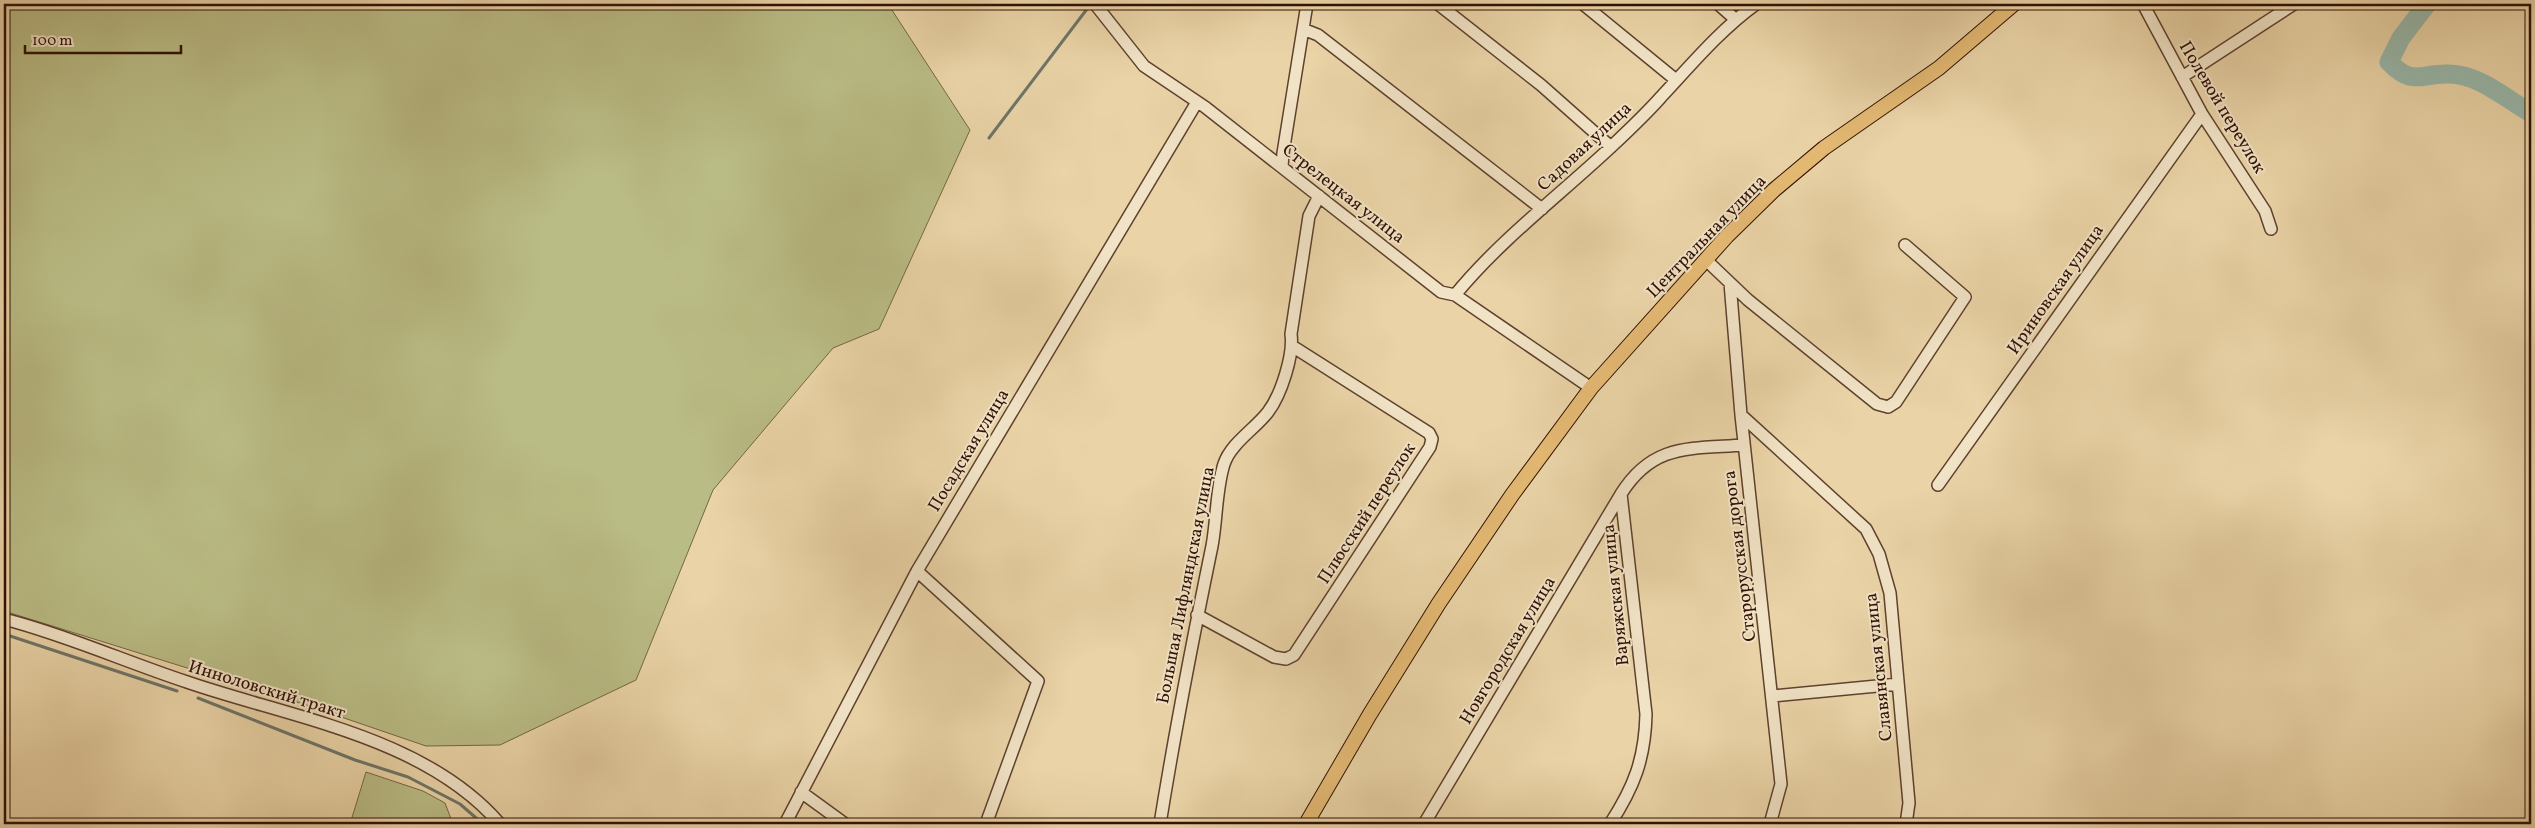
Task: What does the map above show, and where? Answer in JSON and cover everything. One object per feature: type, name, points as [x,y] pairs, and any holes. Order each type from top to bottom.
[{"type":"main road","name":"Центральная улица","points":[[1306,824],[1370,714],[1439,602],[1512,495],[1591,388],[1706,260],[1774,190],[1824,148],[1939,68],[2014,4]]},
{"type":"street","name":"Стрелецкая улица","points":[[1095,4],[1144,66],[1197,102],[1441,292],[1455,295],[1591,388]]},
{"type":"street","points":[[1282,167],[1307,4]]},
{"type":"street","points":[[1438,4],[1541,85],[1611,147]]},
{"type":"street","points":[[1583,4],[1676,80]]},
{"type":"street","points":[[1718,4],[1735,19]]},
{"type":"street","name":"Садовая улица","points":[[1455,295],[1467,280],[1611,147],[1735,19],[1756,4]]},
{"type":"street","name":"Полевой переулок","points":[[2143,4],[2202,114],[2266,211],[2272,229]]},
{"type":"street","points":[[2182,77],[2294,4]]},
{"type":"street","points":[[1303,28],[1326,41],[1542,209]]},
{"type":"street","name":"Посадская улица","points":[[785,824],[917,571],[1197,102]]},
{"type":"street","name":"Ириновская улица","points":[[1938,485],[2202,114]]},
{"type":"street","name":"Большая Лифляндская улица","points":[[1160,824],[1197,615],[1215,529],[1224,463],[1230,452],[1268,412],[1278,396],[1292,346],[1291,334],[1308,216],[1319,196]]},
{"type":"street","points":[[1706,260],[1748,300],[1877,404],[1888,407],[1896,402],[1965,297],[1905,245]]},
{"type":"street","name":"Старорусская дорога","points":[[1730,283],[1740,415],[1781,784],[1770,824]]},
{"type":"street","name":"Плюсский переулок","points":[[1197,615],[1274,657],[1286,659],[1294,654],[1430,447],[1432,439],[1429,433],[1292,346]]},
{"type":"street","name":"Славянская улица","points":[[1740,415],[1866,529],[1880,554],[1890,593],[1909,803],[1906,824]]},
{"type":"street","points":[[1621,494],[1644,465],[1662,455],[1677,450],[1744,445]]},
{"type":"street","name":"Новгородская улица","points":[[1424,824],[1621,494]]},
{"type":"street","name":"Варяжская улица","points":[[1610,824],[1625,801],[1640,766],[1645,743],[1646,714],[1621,494]]},
{"type":"street","points":[[917,571],[1038,681],[986,824]]},
{"type":"street","name":"Инноловский тракт","points":[[4,619],[188,683],[369,739],[417,759],[451,779],[477,798],[500,824]]},
{"type":"street","points":[[1772,696],[1898,684]]},
{"type":"street","points":[[801,792],[845,824]]},
{"type":"green space","points":[[4,4],[888,4],[970,130],[879,329],[833,348],[713,490],[636,680],[500,745],[426,746],[306,705],[4,611]]},
{"type":"green space","points":[[366,772],[423,791],[445,803],[453,824],[350,824]]},
{"type":"waterway","points":[[2427,4],[2401,38],[2389,62],[2397,70],[2411,77],[2449,74],[2472,78],[2492,88],[2531,113]]},
{"type":"waterway","points":[[989,138],[1087,9]]},
{"type":"waterway","points":[[4,634],[177,691]]},
{"type":"waterway","points":[[198,698],[355,760],[408,777],[460,804],[483,824]]}]
